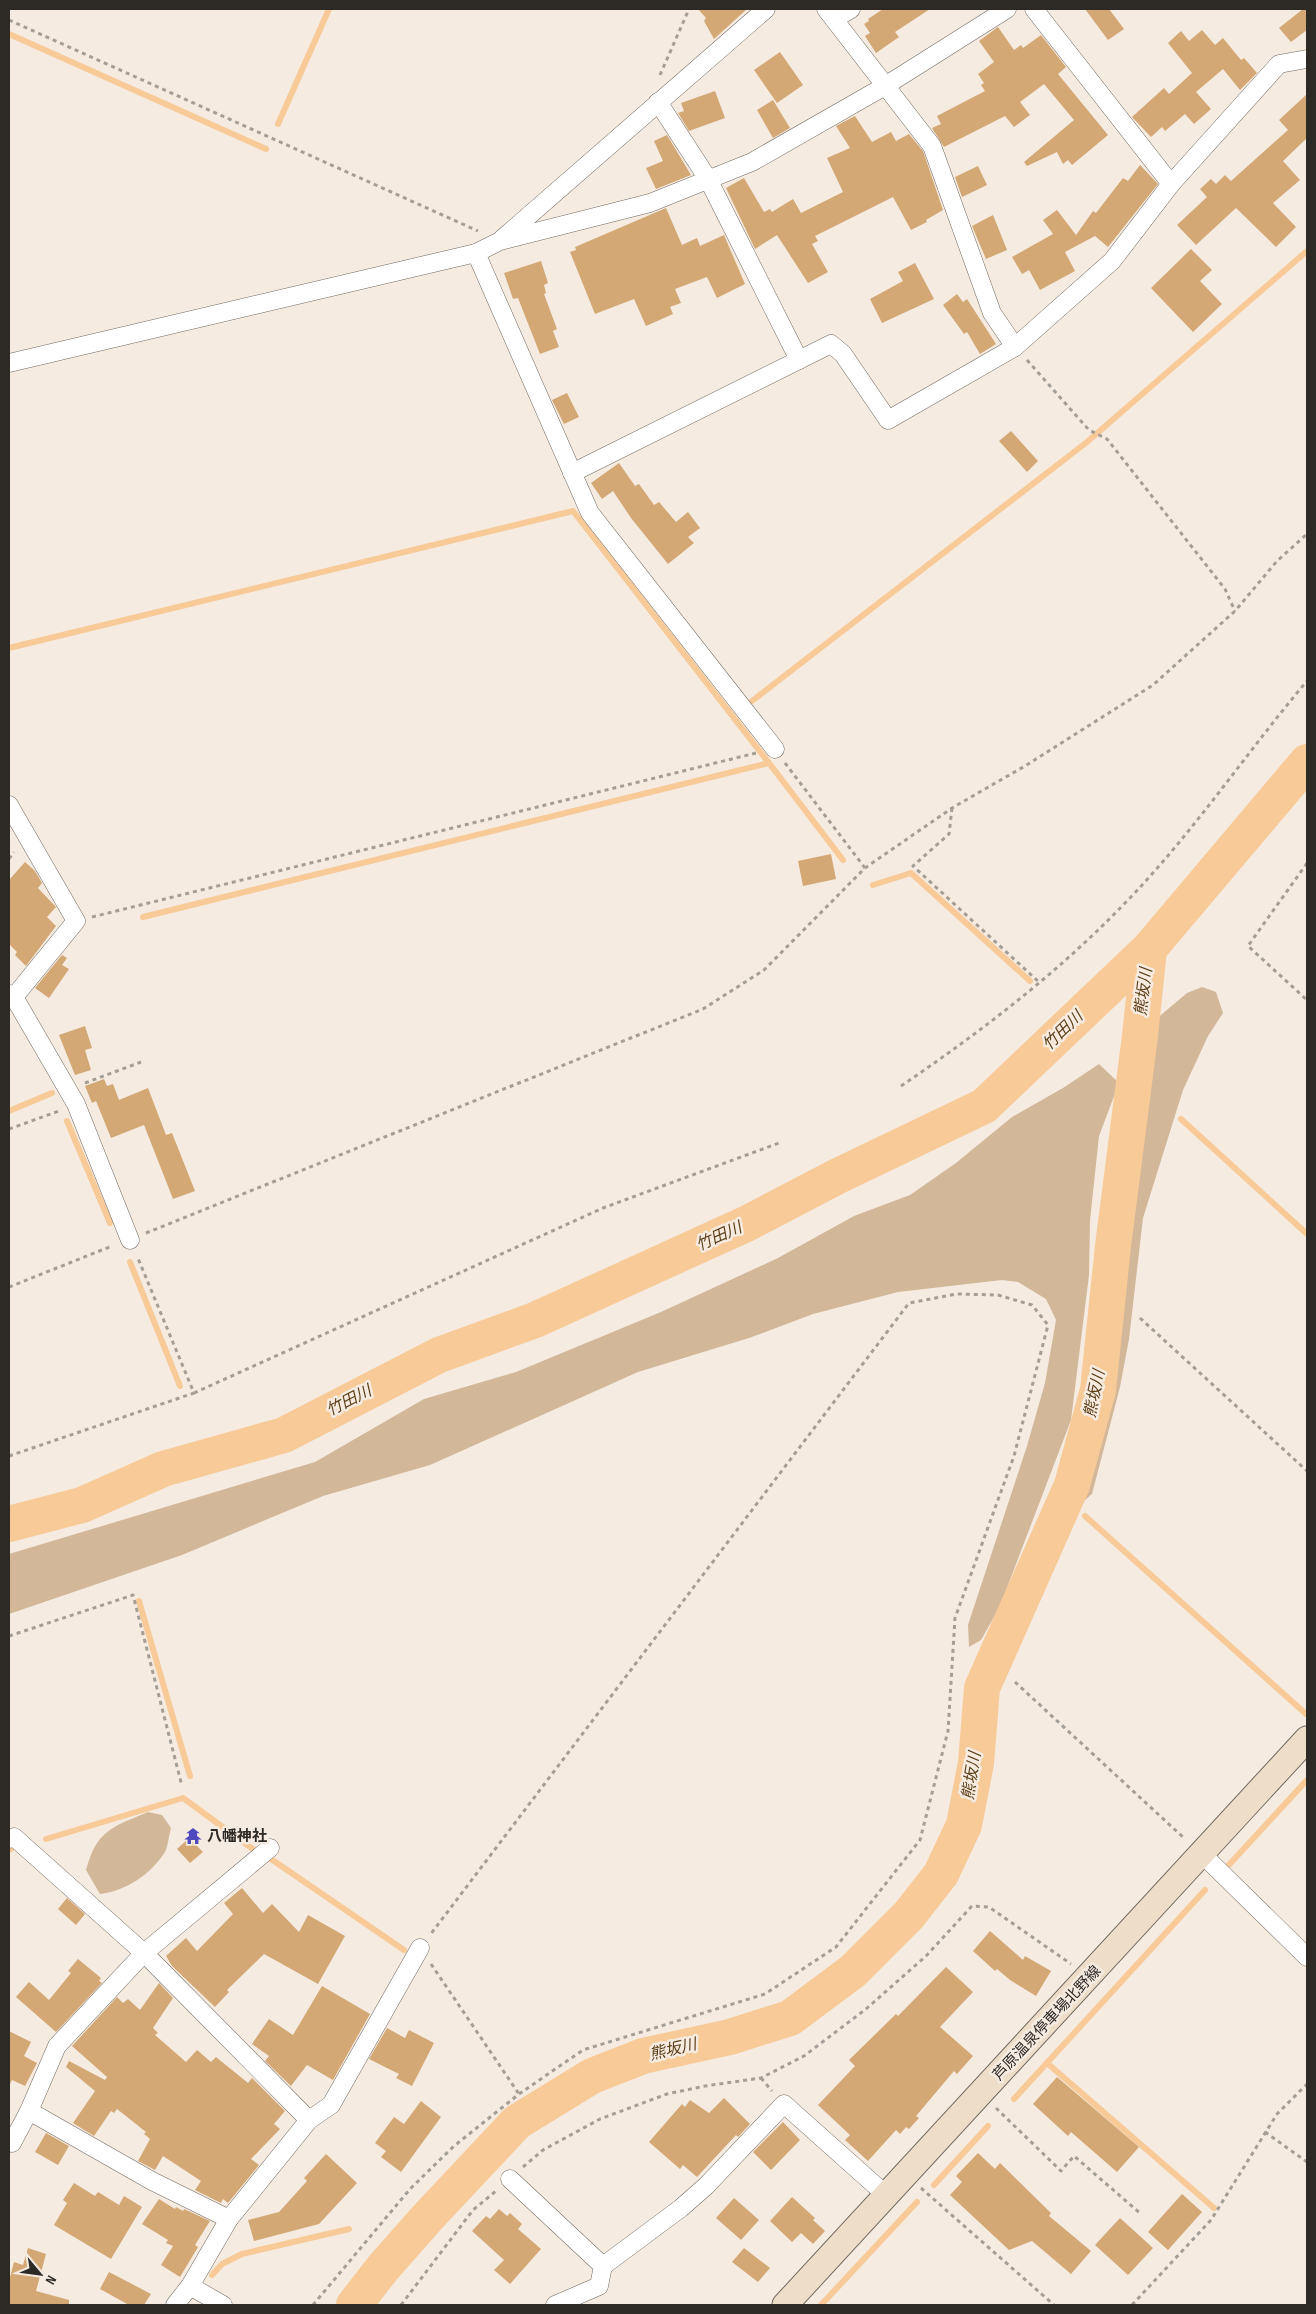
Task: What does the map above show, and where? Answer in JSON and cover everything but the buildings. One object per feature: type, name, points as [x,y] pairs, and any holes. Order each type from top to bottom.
[{"type":"main road","name":"芦原温泉停車場北野線","points":[[785,2305],[1090,1977],[1307,1739]]},
{"type":"street","points":[[500,241],[766,9]]},
{"type":"street","points":[[851,9],[830,14],[932,146],[992,313],[1015,347]]},
{"type":"street","points":[[9,364],[476,253],[500,241],[650,203],[752,162],[885,86],[1007,9]]},
{"type":"street","points":[[1034,9],[1171,184]]},
{"type":"street","points":[[572,473],[831,344],[843,354],[888,420],[1015,347],[1112,261],[1171,184],[1280,64],[1307,59]]},
{"type":"street","points":[[658,102],[708,179],[799,360]]},
{"type":"street","points":[[476,253],[590,513],[774,749]]},
{"type":"street","points":[[9,805],[76,921],[12,996],[72,1097],[130,1240]]},
{"type":"street","points":[[9,1839],[14,1837],[144,1953],[309,2120]]},
{"type":"street","points":[[9,2142],[12,2143],[29,2111],[57,2046],[144,1953],[270,1848]]},
{"type":"street","points":[[1202,1854],[1307,1957]]},
{"type":"street","points":[[175,2305],[190,2286],[229,2219],[309,2120],[330,2105],[420,1948]]},
{"type":"street","points":[[555,2305],[599,2286],[602,2266],[681,2208],[706,2186],[784,2104],[886,2195]]},
{"type":"street","points":[[29,2111],[152,2181],[229,2219]]},
{"type":"street","points":[[510,2179],[602,2266]]},
{"type":"street","points":[[190,2286],[223,2305]]},
{"type":"path","points":[[658,79],[689,9]]},
{"type":"path","points":[[9,20],[500,241]]},
{"type":"path","points":[[1015,347],[1089,430],[1107,439],[1225,589],[1235,611]]},
{"type":"path","points":[[9,1287],[703,1009],[764,970],[865,868],[952,808],[1025,766],[1153,685],[1235,611],[1277,561],[1307,534]]},
{"type":"path","points":[[901,1086],[970,1038],[1040,983],[1127,901],[1175,847],[1307,681]]},
{"type":"path","points":[[76,921],[774,749],[865,868]]},
{"type":"path","points":[[952,808],[949,834],[913,866],[1040,983]]},
{"type":"path","points":[[1307,863],[1248,946],[1307,1000]]},
{"type":"path","points":[[9,1129],[141,1062]]},
{"type":"path","points":[[9,1456],[194,1393],[603,1208],[779,1143]]},
{"type":"path","points":[[130,1240],[194,1393]]},
{"type":"path","points":[[312,2305],[410,2190],[454,2146],[519,2094],[583,2050],[765,1994],[836,1947],[920,1840],[948,1731],[955,1618],[1014,1456],[1048,1324],[1032,1305],[998,1295],[957,1294],[910,1303],[420,1948],[519,2094]]},
{"type":"path","points":[[1140,1318],[1307,1471]]},
{"type":"path","points":[[9,1636],[133,1595],[182,1786]]},
{"type":"path","points":[[1015,1682],[1202,1854]]},
{"type":"path","points":[[401,2305],[473,2210],[543,2150],[600,2119],[667,2094],[705,2086],[761,2078],[804,2056],[866,2009],[926,1956],[972,1906],[989,1907],[1090,1977]]},
{"type":"path","points":[[1132,2305],[1211,2220],[1277,2114],[1307,2084]]},
{"type":"path","points":[[981,2094],[1060,2171],[1074,2156],[1141,2214]]},
{"type":"path","points":[[1265,2132],[1307,2162]]},
{"type":"path","points":[[906,2174],[1054,2305]]},
{"type":"shaded area","points":[[1202,987],[1216,992],[1223,1013],[1208,1036],[1183,1090],[1143,1218],[1129,1339],[1120,1387],[1092,1494],[1079,1505],[1076,1498],[1079,1477],[1098,1426],[1113,1347],[1128,1201],[1141,1126],[1149,1040],[1155,1020],[1187,993]]},
{"type":"shaded area","points":[[1099,1064],[1119,1083],[1099,1136],[1090,1220],[1089,1275],[1071,1420],[1000,1606],[981,1640],[969,1647],[968,1625],[1027,1446],[1045,1383],[1056,1320],[1046,1299],[1018,1282],[1002,1280],[898,1292],[813,1314],[749,1338],[638,1372],[430,1465],[323,1496],[182,1555],[9,1614],[9,1554],[315,1462],[424,1399],[516,1372],[661,1312],[778,1258],[854,1216],[910,1195],[956,1163],[1012,1117],[1063,1088]]},
{"type":"shaded area","points":[[148,1812],[162,1815],[171,1828],[165,1852],[153,1867],[137,1880],[119,1889],[100,1894],[86,1870],[95,1846],[115,1826]]},
{"type":"waterway","points":[[278,124],[329,9]]},
{"type":"waterway","points":[[9,34],[266,149]]},
{"type":"waterway","points":[[752,701],[1087,442],[1307,251]]},
{"type":"waterway","points":[[9,648],[573,511],[769,763]]},
{"type":"waterway","name":"竹田川","points":[[9,1524],[82,1505],[163,1469],[284,1435],[439,1355],[535,1320],[746,1224],[838,1176],[984,1106],[1149,949],[1307,762]]},
{"type":"waterway","points":[[143,917],[769,763],[843,860]]},
{"type":"waterway","points":[[873,885],[911,873],[1030,981]]},
{"type":"waterway","name":"熊坂川","points":[[354,2305],[382,2269],[426,2219],[517,2122],[592,2076],[643,2056],[730,2037],[790,2018],[853,1971],[909,1915],[941,1874],[964,1825],[976,1763],[982,1688],[1072,1485],[1098,1390],[1113,1246],[1140,1036],[1149,949]]},
{"type":"waterway","points":[[9,1111],[52,1093]]},
{"type":"waterway","points":[[1181,1119],[1307,1234]]},
{"type":"waterway","points":[[67,1121],[110,1223]]},
{"type":"waterway","points":[[130,1262],[180,1386]]},
{"type":"waterway","points":[[1085,1516],[1306,1714]]},
{"type":"waterway","points":[[139,1601],[190,1776]]},
{"type":"waterway","points":[[1227,1867],[1307,1780]]},
{"type":"waterway","points":[[46,1839],[183,1798],[257,1852]]},
{"type":"waterway","points":[[271,1859],[404,1950]]},
{"type":"waterway","points":[[1014,2099],[1205,1890]]},
{"type":"waterway","points":[[1047,2063],[1214,2208]]},
{"type":"waterway","points":[[934,2185],[988,2126]]},
{"type":"waterway","points":[[821,2305],[917,2202]]},
{"type":"waterway","points":[[212,2275],[222,2264],[242,2254],[349,2229]]},
{"type":"place","name":"八幡神社","points":[[193,1836]]}]
